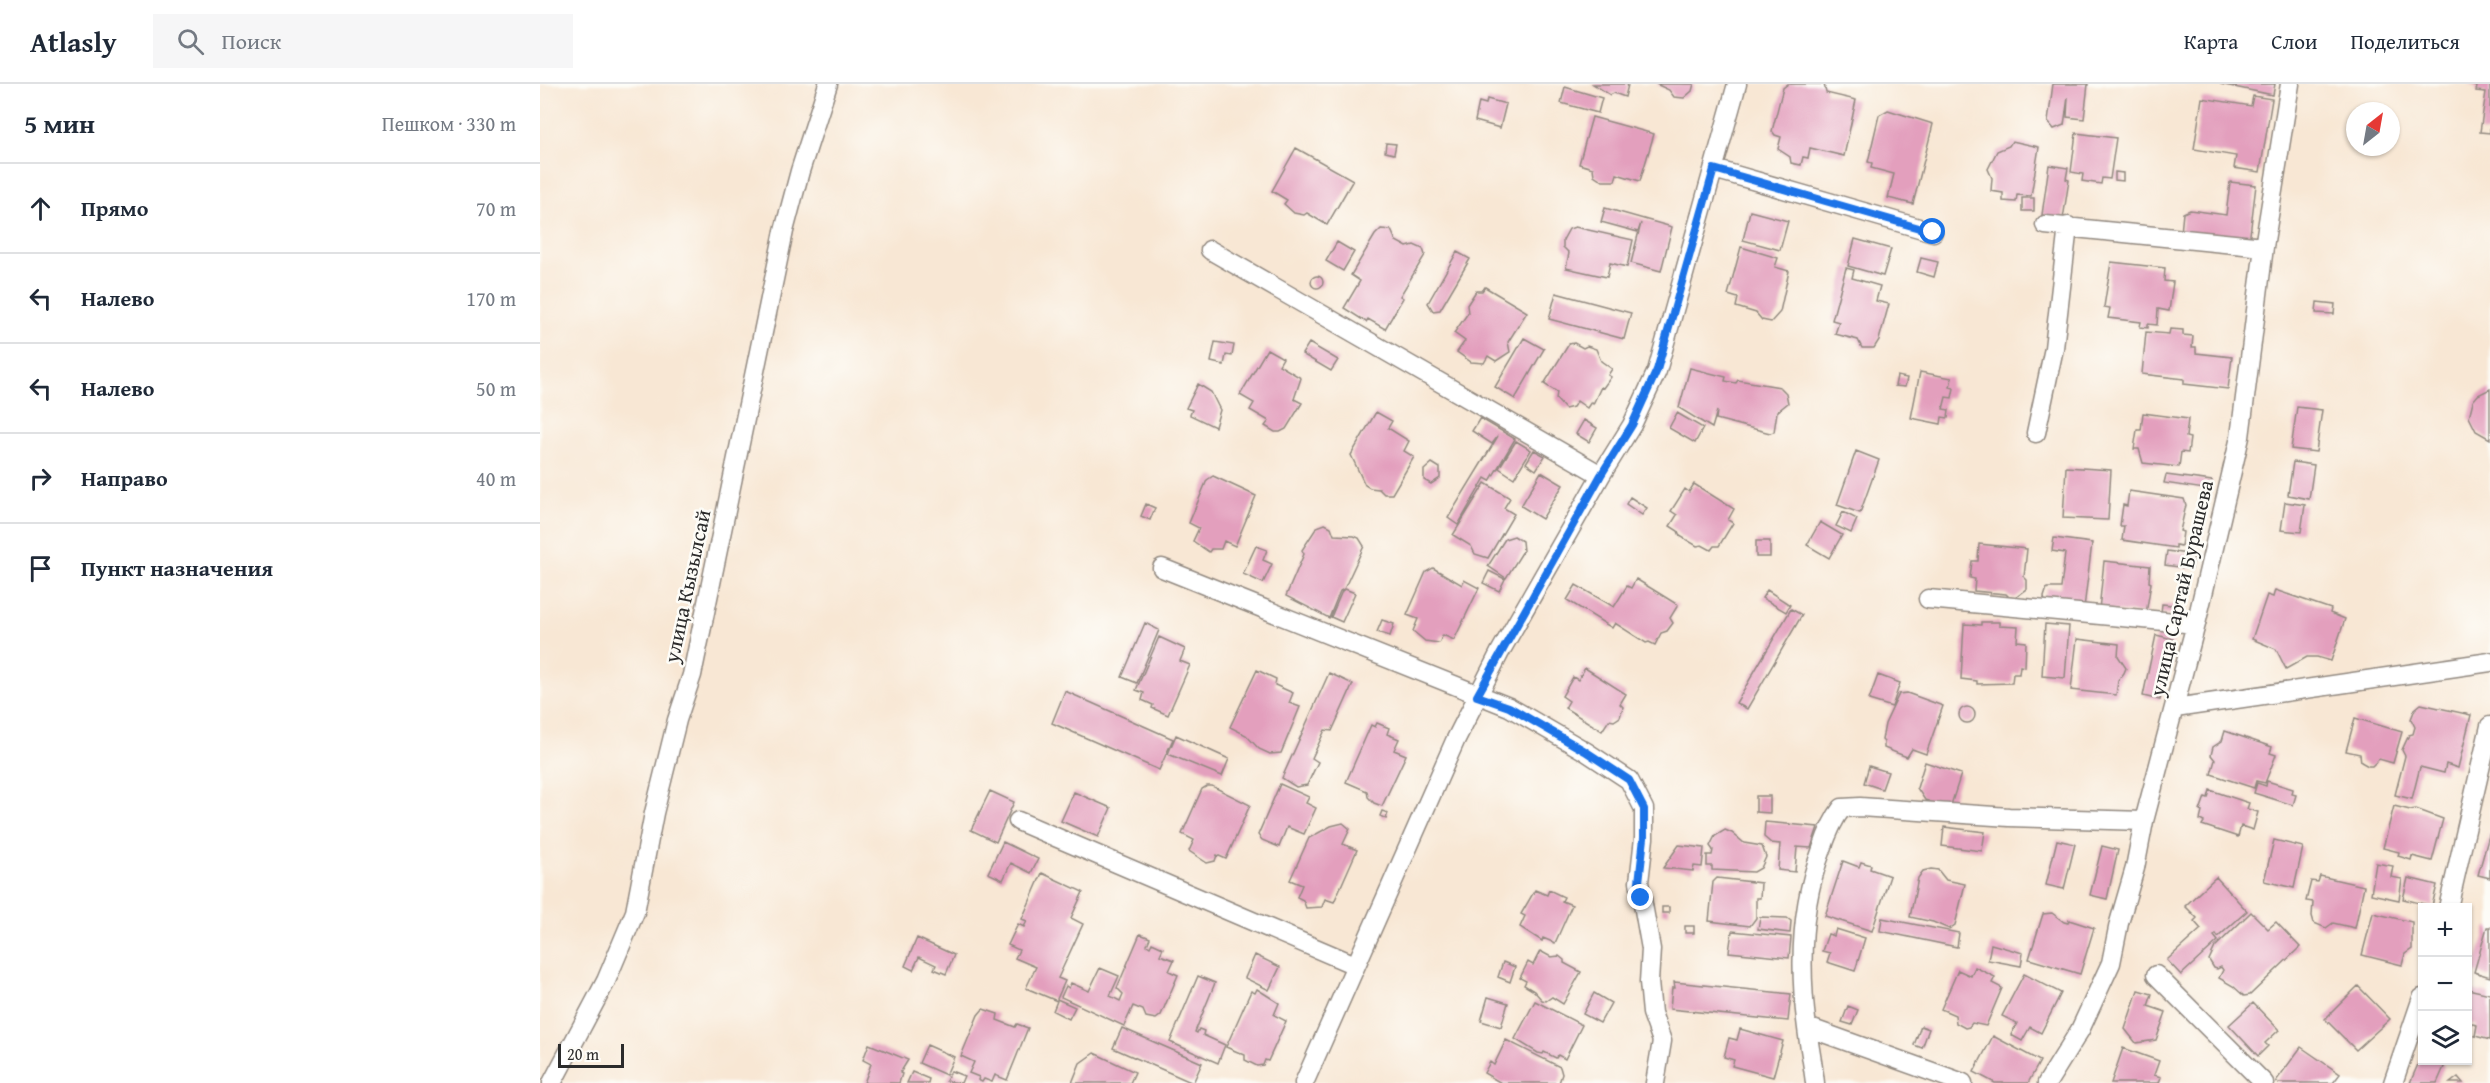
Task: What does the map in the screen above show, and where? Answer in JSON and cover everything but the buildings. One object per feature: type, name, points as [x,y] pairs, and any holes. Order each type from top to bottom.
[{"type":"street","name":"улица Кызылсай","points":[[552,1083],[606,981],[636,912],[654,813],[677,720],[694,664],[784,231],[800,171],[828,84]]},
{"type":"street","points":[[1304,1083],[1355,964],[1477,696],[1601,475],[1632,425],[1657,370],[1737,84]]},
{"type":"street","name":"улица Сартай Бурашева","points":[[2047,1083],[2080,1030],[2111,963],[2144,821],[2196,624],[2240,437],[2264,247],[2290,84]]},
{"type":"street","points":[[1714,169],[1933,232]]},
{"type":"street","points":[[2046,225],[2264,247]]},
{"type":"street","points":[[2036,433],[2054,348],[2068,226]]},
{"type":"street","points":[[1210,250],[1601,475]]},
{"type":"street","points":[[1162,568],[1509,707],[1585,751],[1629,780],[1644,809],[1644,838],[1639,882],[1651,949],[1649,982],[1652,1013],[1662,1041],[1655,1083]]},
{"type":"street","points":[[1928,599],[2196,624]]},
{"type":"street","points":[[2175,708],[2490,662]]},
{"type":"street","points":[[2449,903],[2490,726]]},
{"type":"street","points":[[1815,1083],[1807,1027],[1802,959],[1804,920],[1815,867],[1833,819],[1842,808],[1860,807],[2009,817],[2144,821]]},
{"type":"street","points":[[1018,821],[1355,964]]},
{"type":"street","points":[[2156,975],[2264,1083]]},
{"type":"street","points":[[2393,1083],[2418,1010]]},
{"type":"street","points":[[1807,1027],[1963,1083]]},
{"type":"route","points":[[1641,898],[1639,882],[1644,838],[1644,809],[1629,780],[1585,751],[1509,707],[1477,696],[1601,475],[1632,425],[1657,370],[1714,169],[1933,232]]}]
